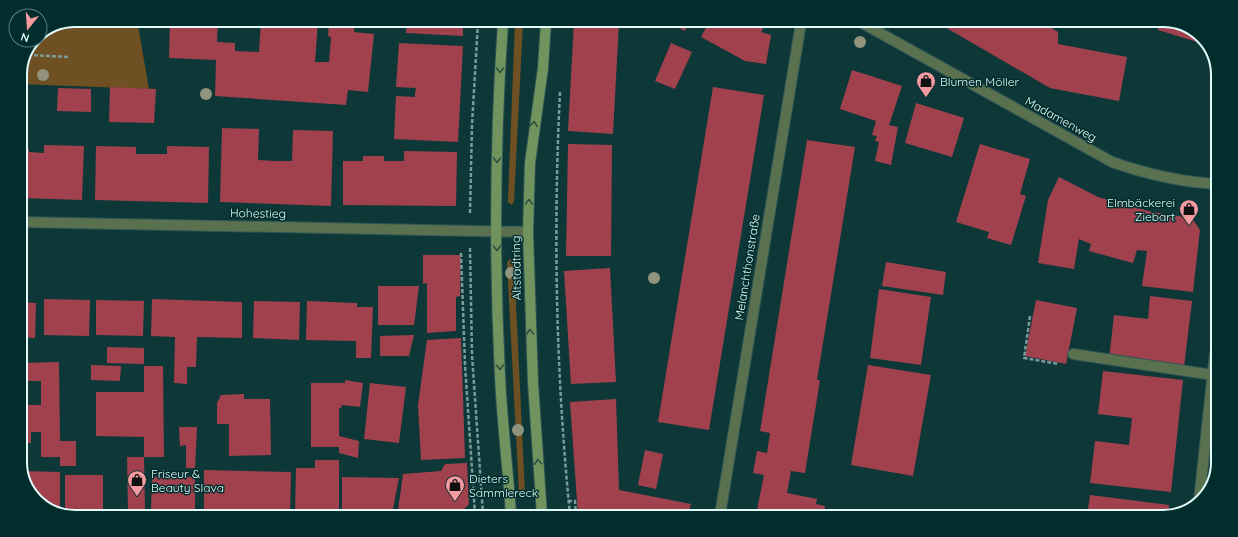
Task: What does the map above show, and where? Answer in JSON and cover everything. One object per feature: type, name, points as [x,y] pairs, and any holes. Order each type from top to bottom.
[{"type":"main road","name":"Altstadtring","points":[[503,27],[497,137],[496,230],[500,376],[511,510]]},
{"type":"main road","name":"Altstadtring","points":[[542,510],[532,375],[528,232],[530,163],[543,68],[546,27]]},
{"type":"street","name":"Melanchthonstraße","points":[[721,510],[800,27]]},
{"type":"street","name":"Madamenweg","points":[[869,27],[1112,162],[1154,175],[1193,183],[1211,184]]},
{"type":"street","name":"Hohestieg","points":[[27,222],[496,230],[528,232]]},
{"type":"street","points":[[1073,354],[1211,375]]},
{"type":"street","points":[[1200,492],[1211,393]]},
{"type":"path","points":[[478,27],[472,125],[470,230],[472,355],[483,510]]},
{"type":"path","points":[[32,55],[70,57]]},
{"type":"path","points":[[560,91],[555,265],[558,348],[569,510]]},
{"type":"path","points":[[461,252],[465,365],[475,510]]},
{"type":"path","points":[[1030,316],[1030,328],[1024,358],[1071,366],[1073,354]]},
{"type":"path","points":[[568,501],[575,501],[576,510]]},
{"type":"shaded area","points":[[69,27],[138,27],[149,89],[27,84],[27,72],[32,54],[36,48],[48,48],[48,35],[51,33]]},
{"type":"shaded area","points":[[515,27],[523,27],[514,201],[512,205],[508,202]]},
{"type":"shaded area","points":[[512,259],[514,263],[525,493],[519,493],[507,262]]},
{"type":"building","points":[[170,27],[218,27],[217,42],[235,43],[235,51],[259,52],[261,27],[318,27],[315,62],[329,62],[331,37],[328,36],[329,27],[354,27],[354,32],[374,34],[368,92],[348,90],[346,105],[215,96],[216,60],[169,58]]},
{"type":"building","points":[[406,27],[463,27],[463,36],[406,33]]},
{"type":"building","points":[[574,27],[619,27],[613,134],[568,131]]},
{"type":"building","points":[[677,27],[687,27],[685,31]]},
{"type":"building","points":[[706,27],[764,27],[761,32],[771,35],[766,64],[745,61],[701,37]]},
{"type":"building","points":[[945,27],[1050,27],[1058,32],[1058,44],[1127,57],[1119,101],[1050,88]]},
{"type":"building","points":[[1158,27],[1172,28],[1187,33],[1198,42],[1158,30]]},
{"type":"building","points":[[399,43],[463,46],[458,142],[394,139],[396,96],[415,97],[416,88],[396,87]]},
{"type":"building","points":[[671,43],[692,52],[675,89],[655,81]]},
{"type":"building","points":[[852,70],[902,86],[889,125],[898,127],[891,165],[875,161],[879,142],[875,141],[877,136],[872,135],[876,121],[840,109]]},
{"type":"building","points":[[110,87],[156,89],[154,123],[109,122]]},
{"type":"building","points":[[713,87],[764,95],[709,430],[658,422]]},
{"type":"building","points":[[58,88],[91,89],[91,112],[57,111]]},
{"type":"building","points":[[916,103],[964,118],[952,157],[905,143]]},
{"type":"building","points":[[222,128],[259,129],[258,160],[275,161],[292,161],[293,130],[333,131],[331,206],[220,202]]},
{"type":"building","points":[[807,140],[855,147],[817,380],[820,380],[805,473],[791,471],[787,493],[817,499],[816,504],[825,506],[824,510],[757,510],[764,475],[753,473],[757,451],[767,453],[770,433],[760,431]]},
{"type":"building","points":[[568,144],[612,145],[611,256],[566,256]]},
{"type":"building","points":[[980,144],[1030,159],[1020,194],[1026,196],[1011,245],[987,238],[989,232],[956,222]]},
{"type":"building","points":[[44,145],[84,146],[82,200],[27,198],[27,149],[29,149],[29,152],[44,153]]},
{"type":"building","points":[[96,146],[136,147],[136,154],[167,154],[167,146],[209,147],[208,203],[95,200]]},
{"type":"building","points":[[404,151],[457,152],[456,206],[343,205],[343,161],[363,161],[363,156],[384,156],[384,161],[404,161]]},
{"type":"building","points":[[1059,177],[1098,197],[1152,212],[1192,218],[1200,230],[1193,292],[1142,286],[1147,251],[1137,250],[1133,263],[1089,251],[1091,244],[1079,239],[1074,269],[1038,263],[1048,200]]},
{"type":"building","points":[[423,255],[461,255],[460,296],[456,297],[456,331],[427,333],[427,283],[423,284]]},
{"type":"building","points":[[886,262],[946,272],[943,295],[882,286]]},
{"type":"building","points":[[610,268],[616,382],[571,384],[564,271]]},
{"type":"building","points":[[378,286],[419,286],[414,325],[378,325]]},
{"type":"building","points":[[879,289],[931,297],[921,365],[870,358]]},
{"type":"building","points":[[1150,296],[1192,301],[1184,367],[1109,359],[1114,315],[1148,319]]},
{"type":"building","points":[[44,299],[90,300],[89,336],[44,335]]},
{"type":"building","points":[[152,299],[242,302],[242,338],[197,337],[196,367],[187,367],[187,384],[174,383],[175,337],[151,336]]},
{"type":"building","points":[[96,300],[144,301],[143,336],[96,335]]},
{"type":"building","points":[[1036,300],[1077,308],[1066,364],[1025,356]]},
{"type":"building","points":[[254,301],[300,302],[299,340],[253,338]]},
{"type":"building","points":[[307,301],[357,303],[357,307],[373,307],[371,358],[356,358],[356,341],[306,340]]},
{"type":"building","points":[[27,302],[36,303],[35,338],[27,337]]},
{"type":"building","points":[[414,335],[409,356],[380,356],[380,336]]},
{"type":"building","points":[[461,338],[465,458],[421,460],[418,405],[427,340]]},
{"type":"building","points":[[107,347],[144,348],[144,364],[107,363]]},
{"type":"building","points":[[59,362],[60,441],[76,441],[76,466],[60,466],[60,457],[41,457],[41,432],[31,432],[31,443],[27,443],[27,405],[41,405],[41,381],[27,381],[27,363]]},
{"type":"building","points":[[91,365],[121,366],[120,381],[91,380]]},
{"type":"building","points":[[868,365],[931,375],[913,476],[851,465]]},
{"type":"building","points":[[144,366],[163,366],[164,457],[144,457],[144,437],[96,436],[96,392],[144,392]]},
{"type":"building","points":[[1103,371],[1183,380],[1171,492],[1090,483],[1095,441],[1129,445],[1132,418],[1098,414]]},
{"type":"building","points":[[345,380],[363,383],[360,407],[342,405],[341,408],[339,408],[339,436],[359,441],[358,458],[339,453],[339,447],[311,447],[311,383],[345,383]]},
{"type":"building","points":[[370,383],[406,387],[399,443],[364,439]]},
{"type":"building","points":[[244,394],[244,399],[270,399],[271,455],[229,456],[229,424],[217,424],[217,403],[221,395]]},
{"type":"building","points":[[616,399],[619,490],[691,504],[689,510],[578,510],[570,402]]},
{"type":"building","points":[[179,427],[197,427],[195,468],[186,468],[186,445],[180,446]]},
{"type":"building","points":[[645,450],[663,454],[656,489],[638,485]]},
{"type":"building","points":[[127,457],[144,457],[145,510],[128,510]]},
{"type":"building","points":[[315,460],[339,460],[339,510],[295,510],[296,468],[315,468]]},
{"type":"building","points":[[467,463],[469,504],[463,510],[398,510],[403,474],[441,471],[445,464]]},
{"type":"building","points":[[204,470],[291,472],[290,510],[204,510]]},
{"type":"building","points":[[28,471],[60,472],[60,507],[48,502],[39,494],[32,483]]},
{"type":"building","points":[[65,475],[103,475],[103,510],[65,509]]},
{"type":"building","points":[[152,477],[195,477],[195,510],[151,510]]},
{"type":"building","points":[[342,477],[399,478],[393,510],[342,510]]},
{"type":"building","points":[[1090,495],[1169,505],[1168,510],[1088,510]]},
{"type":"place","name":"Blumen Möller","points":[[926,98]]},
{"type":"place","name":"Elmbäckerei Ziebart","points":[[1189,226]]},
{"type":"place","name":"Friseur & Beauty Slava","points":[[137,497]]},
{"type":"place","name":"Dieters Sammlereck","points":[[455,502]]}]
